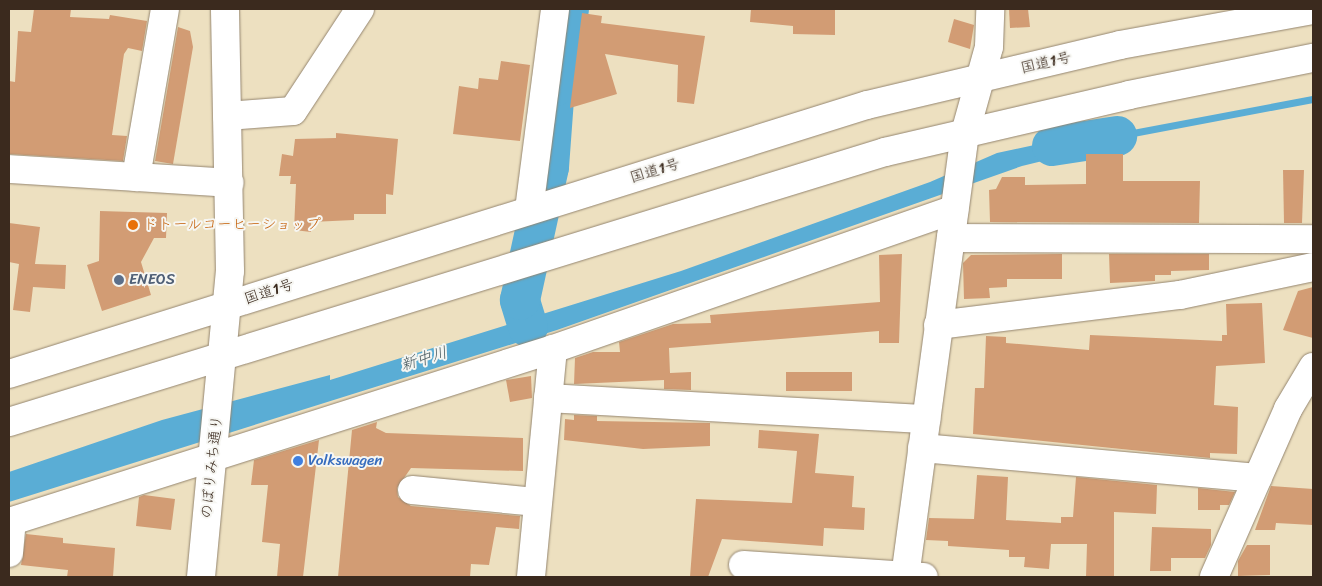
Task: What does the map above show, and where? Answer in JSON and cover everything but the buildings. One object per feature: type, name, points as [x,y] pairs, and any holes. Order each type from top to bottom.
[{"type":"main road","points":[[136,177],[165,9]]},
{"type":"main road","name":"のぼりみち通り","points":[[201,577],[227,305],[230,183],[225,9]]},
{"type":"main road","points":[[227,116],[293,111],[360,9]]},
{"type":"main road","points":[[529,210],[555,9]]},
{"type":"main road","points":[[743,565],[911,577],[922,448],[938,325],[965,137],[988,47],[990,9]]},
{"type":"main road","name":"国道1号","points":[[9,374],[867,105],[1120,46],[1313,10]]},
{"type":"main road","points":[[9,422],[222,365],[885,152],[965,137],[1313,58]]},
{"type":"main road","points":[[9,169],[230,183]]},
{"type":"main road","points":[[9,554],[10,521],[553,349],[955,203]]},
{"type":"main road","points":[[951,238],[1313,239]]},
{"type":"main road","points":[[938,325],[1180,296],[1313,267]]},
{"type":"main road","points":[[531,577],[553,349]]},
{"type":"main road","points":[[1214,577],[1288,409],[1313,367]]},
{"type":"main road","points":[[548,398],[926,419]]},
{"type":"main road","points":[[922,448],[1258,478]]},
{"type":"main road","points":[[412,490],[537,502]]},
{"type":"water","points":[[1099,131],[1112,144],[1022,166],[557,330],[9,502],[9,472],[162,420],[330,375],[330,380],[681,271],[930,182],[997,153]]},
{"type":"waterway","name":"新中川","points":[[528,327],[520,300],[549,167],[555,86],[569,9]]},
{"type":"waterway","points":[[1117,136],[1313,99]]},
{"type":"waterway","points":[[1052,146],[1117,136]]},
{"type":"place","name":"ドトールコーヒーショップ","points":[[133,225]]},
{"type":"place","name":"ENEOS","points":[[119,280]]},
{"type":"place","name":"Volkswagen","points":[[298,461]]}]
